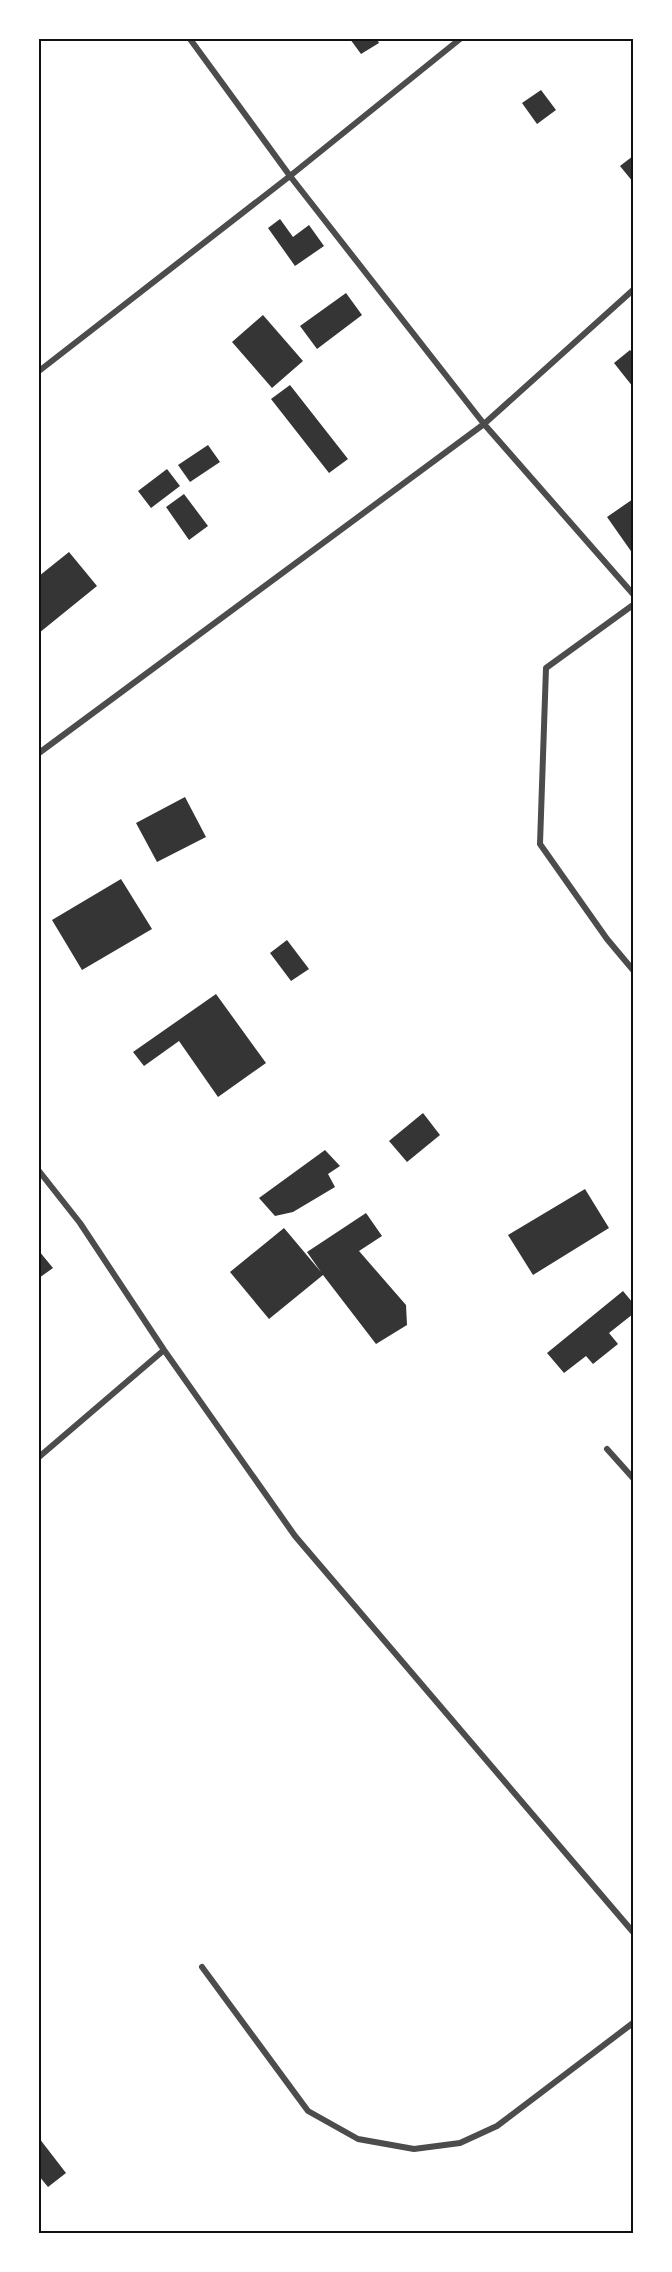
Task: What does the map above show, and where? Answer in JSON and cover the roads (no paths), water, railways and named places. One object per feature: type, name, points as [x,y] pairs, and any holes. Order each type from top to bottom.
[{"type":"street","points":[[190,39],[290,176],[484,424],[633,594]]},
{"type":"street","points":[[39,371],[290,176],[460,39]]},
{"type":"street","points":[[39,753],[484,424],[633,290]]},
{"type":"street","points":[[633,605],[546,668],[540,844],[607,939],[633,970]]},
{"type":"street","points":[[39,1171],[80,1223],[164,1350],[296,1536],[633,1932]]},
{"type":"street","points":[[39,1457],[164,1350]]},
{"type":"street","points":[[607,1449],[633,1478]]},
{"type":"street","points":[[202,1967],[308,2111],[358,2139],[414,2149],[460,2143],[497,2126],[633,2024]]}]
